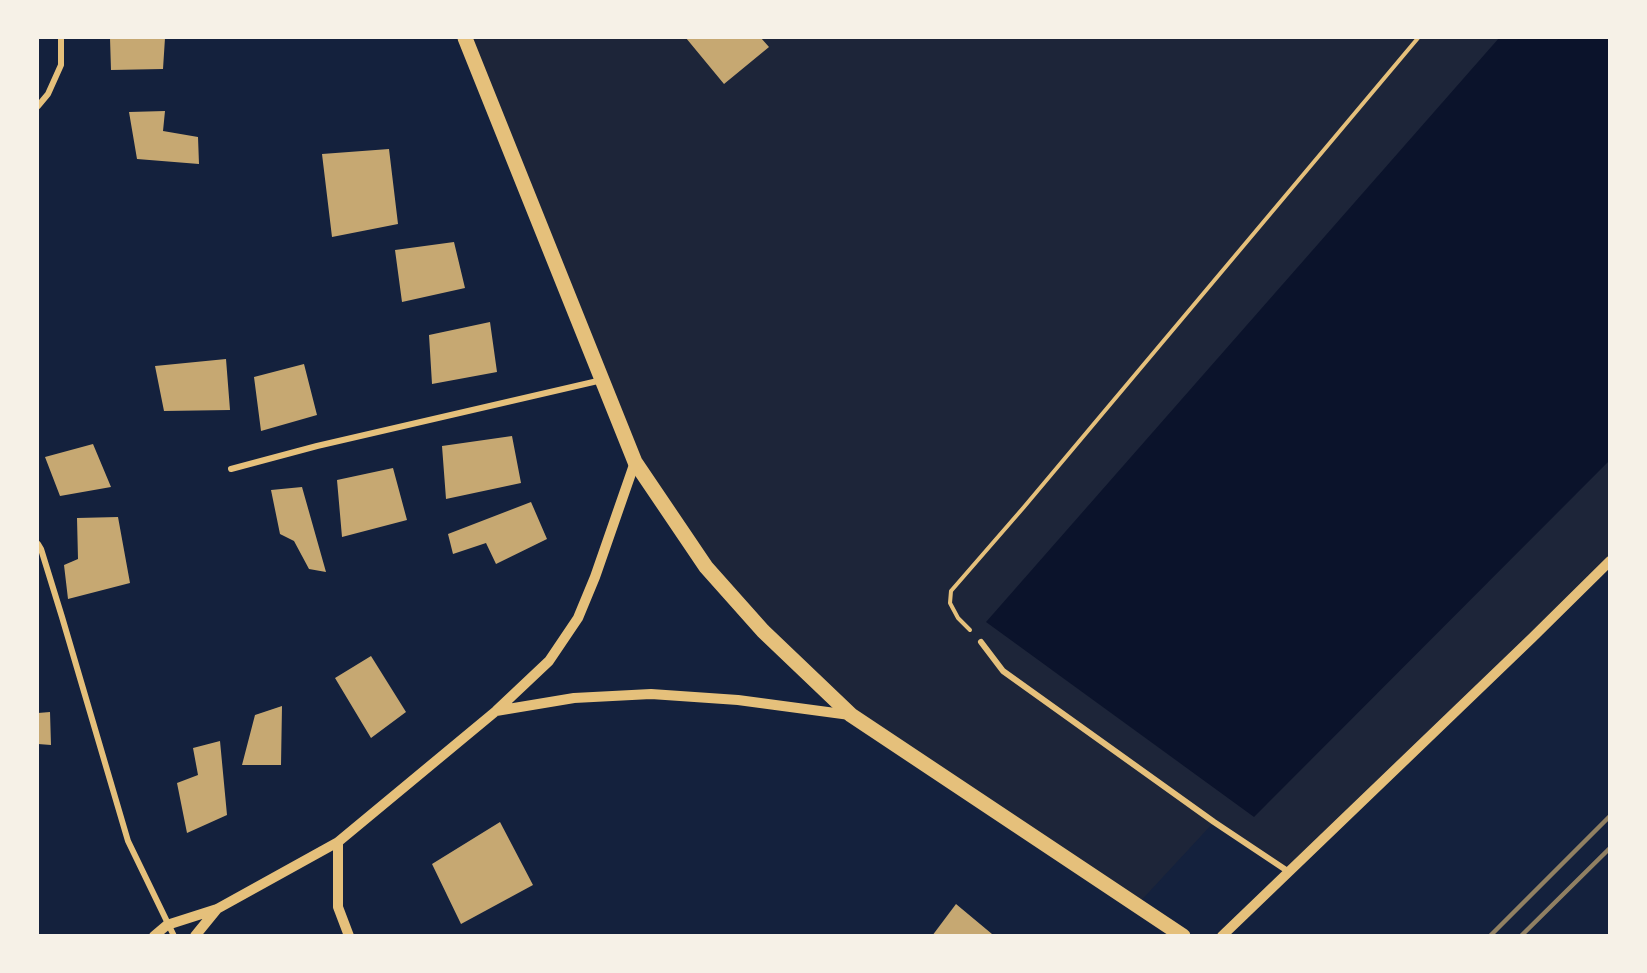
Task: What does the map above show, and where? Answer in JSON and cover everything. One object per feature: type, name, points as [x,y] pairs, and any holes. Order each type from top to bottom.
[{"type":"main road","points":[[465,38],[635,462],[706,567],[764,631],[851,715],[1183,936]]},
{"type":"street","points":[[38,106],[48,94],[61,65],[61,38]]},
{"type":"street","points":[[231,468],[602,380]]},
{"type":"street","points":[[154,936],[168,925],[217,909],[338,842],[496,711],[549,661],[578,618],[596,577],[635,462]]},
{"type":"street","points":[[38,544],[62,617],[128,842],[174,936]]},
{"type":"street","points":[[1222,936],[1610,561]]},
{"type":"street","points":[[981,642],[1003,671],[1214,822],[1289,872]]},
{"type":"street","points":[[496,711],[574,698],[651,694],[738,700],[851,715]]},
{"type":"street","points":[[338,842],[338,907],[350,936]]},
{"type":"street","points":[[195,936],[217,909]]},
{"type":"path","points":[[981,642],[958,618],[950,603],[951,591],[1418,38]]},
{"type":"shaded area","points":[[465,38],[1609,38],[1609,561],[1289,872],[1214,822],[1137,905],[851,715],[763,631],[635,462]]},
{"type":"shaded area","points":[[1499,38],[1609,38],[1609,461],[1254,817],[986,622]]},
{"type":"building","points":[[110,38],[165,38],[163,69],[111,70]]},
{"type":"building","points":[[686,38],[761,38],[769,47],[724,84]]},
{"type":"building","points":[[165,111],[163,131],[198,137],[199,164],[137,159],[129,112]]},
{"type":"building","points":[[389,149],[398,224],[332,237],[322,154]]},
{"type":"building","points":[[454,242],[465,288],[402,302],[395,250]]},
{"type":"building","points":[[490,322],[497,372],[432,384],[429,335]]},
{"type":"building","points":[[226,359],[230,410],[164,411],[155,366]]},
{"type":"building","points":[[304,364],[317,415],[261,431],[254,377]]},
{"type":"building","points":[[512,436],[521,483],[446,499],[442,446]]},
{"type":"building","points":[[93,444],[111,487],[60,496],[45,457]]},
{"type":"building","points":[[393,468],[407,520],[342,537],[337,480]]},
{"type":"building","points":[[302,487],[326,572],[309,569],[294,541],[280,534],[271,490]]},
{"type":"building","points":[[531,502],[547,539],[496,564],[486,543],[453,554],[448,534]]},
{"type":"building","points":[[118,517],[130,583],[68,599],[64,565],[78,559],[77,518]]},
{"type":"building","points":[[371,656],[406,712],[371,738],[335,678]]},
{"type":"building","points":[[282,706],[281,765],[242,765],[255,715]]},
{"type":"building","points":[[50,712],[51,745],[38,744],[38,713]]},
{"type":"building","points":[[220,741],[227,815],[187,833],[177,783],[198,775],[193,748]]},
{"type":"building","points":[[500,822],[533,885],[461,924],[432,864]]},
{"type":"building","points":[[956,904],[992,934],[991,936],[932,936]]},
{"type":"railway","points":[[1490,936],[1610,816]]},
{"type":"railway","points":[[1521,936],[1610,848]]}]
